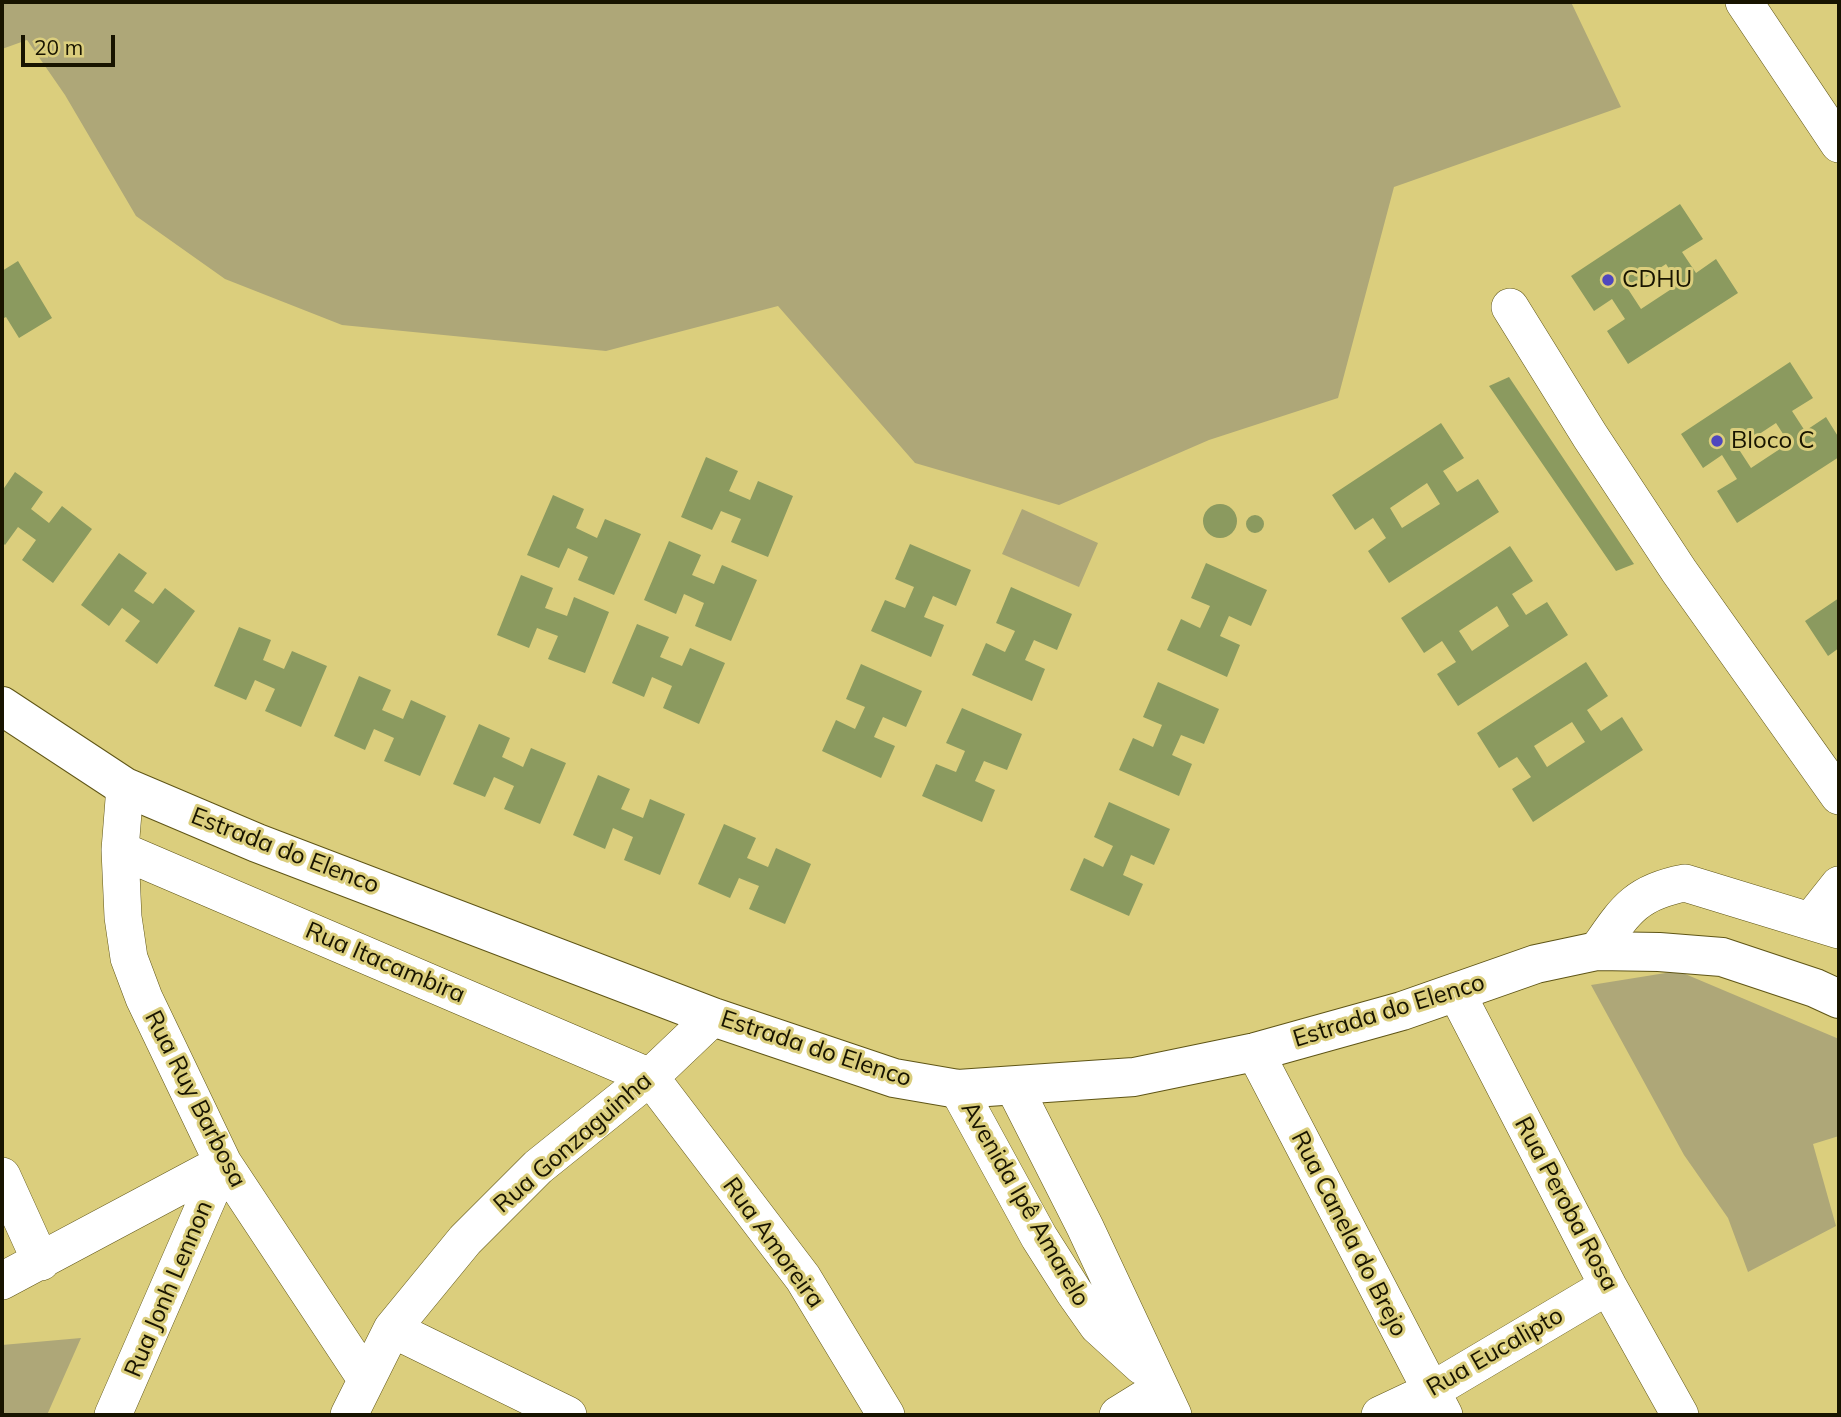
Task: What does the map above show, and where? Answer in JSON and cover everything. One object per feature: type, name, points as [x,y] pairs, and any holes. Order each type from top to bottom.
[{"type":"street","points":[[1744,2],[1839,144]]},
{"type":"street","points":[[1510,307],[1590,436],[1679,570],[1839,796]]},
{"type":"street","name":"Estrada do Elenco","points":[[2,706],[125,787],[257,843],[713,1017],[894,1078],[958,1089],[1134,1077],[1255,1052],[1402,1011],[1535,964],[1597,951],[1721,957],[1815,988],[1839,999]]},
{"type":"street","name":"Rua Ruy Barbosa","points":[[125,787],[120,849],[123,917],[129,958],[144,998],[223,1163],[366,1379]]},
{"type":"street","name":"Rua Itacambira","points":[[120,849],[650,1077]]},
{"type":"street","points":[[1597,951],[1629,906],[1663,887],[1685,883],[1826,925],[1839,885]]},
{"type":"street","name":"Rua Peroba Rosa","points":[[1455,992],[1608,1286],[1680,1415]]},
{"type":"street","name":"Rua Gonzaguinha","points":[[349,1415],[392,1329],[465,1240],[538,1167],[650,1077],[713,1017]]},
{"type":"street","name":"Rua Canela do Brejo","points":[[1255,1052],[1438,1403]]},
{"type":"street","name":"Rua Amoreira","points":[[650,1077],[803,1278],[886,1415]]},
{"type":"street","name":"Avenida Ipê Amarelo","points":[[1014,1087],[1086,1227],[1162,1394]]},
{"type":"street","name":"Avenida Ipê Amarelo","points":[[958,1089],[1039,1237],[1074,1292],[1098,1326],[1162,1394]]},
{"type":"street","points":[[2,1281],[223,1163]]},
{"type":"street","name":"Rua Jonh Lennon","points":[[113,1415],[223,1163]]},
{"type":"street","points":[[2,1177],[41,1262]]},
{"type":"street","name":"Rua Eucalipto","points":[[1380,1415],[1438,1403],[1608,1286]]},
{"type":"street","points":[[392,1329],[568,1415]]},
{"type":"street","points":[[1118,1415],[1162,1394]]},
{"type":"shaded area","points":[[2,2],[1571,2],[1621,107],[1394,187],[1338,398],[1209,440],[1059,505],[915,463],[778,306],[606,351],[342,325],[225,279],[136,216],[65,95],[27,40],[2,49]]},
{"type":"shaded area","points":[[1022,509],[1098,543],[1079,587],[1002,554]]},
{"type":"shaded area","points":[[1678,971],[1839,1039],[1839,1136],[1813,1144],[1836,1226],[1748,1272],[1728,1218],[1684,1155],[1591,985]]},
{"type":"shaded area","points":[[81,1338],[47,1415],[2,1415],[2,1345]]},
{"type":"building","name":"CDHU","points":[[1680,204],[1703,239],[1682,252],[1696,273],[1716,259],[1738,293],[1628,364],[1607,331],[1625,319],[1612,299],[1594,311],[1571,276]],"holes":[[[1666,264],[1679,284],[1641,309],[1628,289]]]},
{"type":"building","points":[[18,261],[52,318],[19,338],[6,317],[2,319],[2,271]]},
{"type":"building","name":"Bloco C","points":[[1790,362],[1813,398],[1792,411],[1805,431],[1826,417],[1839,438],[1839,457],[1737,523],[1717,491],[1737,479],[1722,455],[1703,468],[1681,434]],"holes":[[[1776,423],[1789,443],[1751,468],[1738,448]]]},
{"type":"building","points":[[1509,377],[1634,564],[1616,571],[1489,386]]},
{"type":"building","points":[[1441,423],[1464,458],[1443,471],[1457,492],[1478,479],[1499,512],[1389,583],[1368,551],[1386,538],[1373,518],[1355,530],[1332,495]],"holes":[[[1427,483],[1440,504],[1402,528],[1390,508]]]},
{"type":"building","points":[[706,457],[738,471],[729,491],[750,500],[758,481],[793,496],[768,557],[731,542],[741,519],[721,511],[712,530],[681,517]]},
{"type":"building","points":[[15,472],[43,492],[31,509],[49,523],[62,506],[92,529],[53,583],[22,560],[36,540],[18,527],[5,545],[2,542],[2,491]]},
{"type":"building","points":[[553,495],[584,509],[576,528],[597,538],[605,519],[641,534],[614,595],[578,580],[588,557],[568,548],[559,568],[527,555]]},
{"type":"building","points":[[1220,504],[1232,509],[1237,521],[1232,533],[1220,538],[1208,533],[1203,521],[1208,509]]},
{"type":"building","points":[[1251,515],[1259,515],[1264,524],[1262,531],[1251,533],[1246,528],[1246,520]]},
{"type":"building","points":[[669,541],[701,555],[692,575],[714,584],[722,565],[757,580],[731,641],[695,626],[704,603],[684,594],[676,614],[644,600]]},
{"type":"building","points":[[910,544],[971,570],[956,606],[933,596],[924,617],[944,625],[931,657],[871,631],[885,600],[905,608],[914,587],[895,579]]},
{"type":"building","points":[[1510,546],[1533,581],[1512,594],[1526,615],[1547,602],[1568,635],[1458,706],[1437,674],[1456,662],[1442,641],[1424,653],[1401,618]],"holes":[[[1497,606],[1509,626],[1472,651],[1459,631]]]},
{"type":"building","points":[[119,553],[147,573],[134,591],[153,604],[165,588],[195,611],[157,664],[125,641],[140,621],[122,608],[109,626],[81,605]]},
{"type":"building","points":[[1206,563],[1267,590],[1251,626],[1229,616],[1220,636],[1240,645],[1227,677],[1167,650],[1181,619],[1200,628],[1210,606],[1191,598]]},
{"type":"building","points":[[521,575],[553,588],[545,608],[567,616],[574,597],[609,612],[585,673],[548,659],[558,636],[537,628],[529,648],[497,635]]},
{"type":"building","points":[[1011,587],[1072,614],[1057,650],[1034,640],[1025,660],[1045,669],[1032,701],[972,675],[986,643],[1005,652],[1015,631],[996,623]]},
{"type":"building","points":[[1839,598],[1839,648],[1828,656],[1805,621]]},
{"type":"building","points":[[637,624],[669,637],[660,657],[682,666],[690,648],[725,663],[699,724],[663,708],[672,686],[652,677],[644,697],[612,683]]},
{"type":"building","points":[[239,627],[271,640],[263,660],[284,669],[292,651],[327,666],[301,727],[265,711],[275,689],[255,680],[246,700],[214,686]]},
{"type":"building","points":[[1586,662],[1608,696],[1587,710],[1601,731],[1622,717],[1643,750],[1533,822],[1512,789],[1531,777],[1517,757],[1499,768],[1477,733]],"holes":[[[1572,722],[1585,742],[1547,767],[1534,746]]]},
{"type":"building","points":[[861,664],[922,691],[906,727],[883,717],[874,737],[895,746],[881,778],[822,751],[836,720],[855,729],[865,707],[846,699]]},
{"type":"building","points":[[359,676],[391,690],[382,710],[403,719],[411,700],[446,716],[420,776],[384,761],[394,738],[374,729],[365,750],[334,736]]},
{"type":"building","points":[[1158,682],[1219,709],[1204,744],[1181,735],[1172,755],[1192,764],[1179,796],[1119,770],[1133,738],[1153,747],[1162,725],[1143,717]]},
{"type":"building","points":[[962,708],[1022,734],[1007,770],[984,761],[975,781],[995,790],[982,822],[922,796],[936,764],[956,772],[965,751],[946,743]]},
{"type":"building","points":[[479,724],[510,738],[502,757],[523,767],[531,748],[566,763],[540,824],[504,809],[514,786],[494,777],[485,797],[453,784]]},
{"type":"building","points":[[598,775],[630,789],[621,809],[643,818],[650,799],[685,814],[660,875],[624,860],[633,837],[613,828],[605,849],[573,835]]},
{"type":"building","points":[[1109,802],[1170,829],[1154,865],[1131,855],[1123,875],[1143,884],[1129,916],[1070,890],[1084,858],[1103,867],[1113,846],[1094,837]]},
{"type":"building","points":[[724,824],[756,838],[747,858],[768,867],[776,848],[811,864],[785,924],[749,909],[759,886],[739,878],[730,898],[698,884]]},
{"type":"place","name":"CDHU","points":[[1608,280]]},
{"type":"place","name":"Bloco C","points":[[1717,441]]}]
